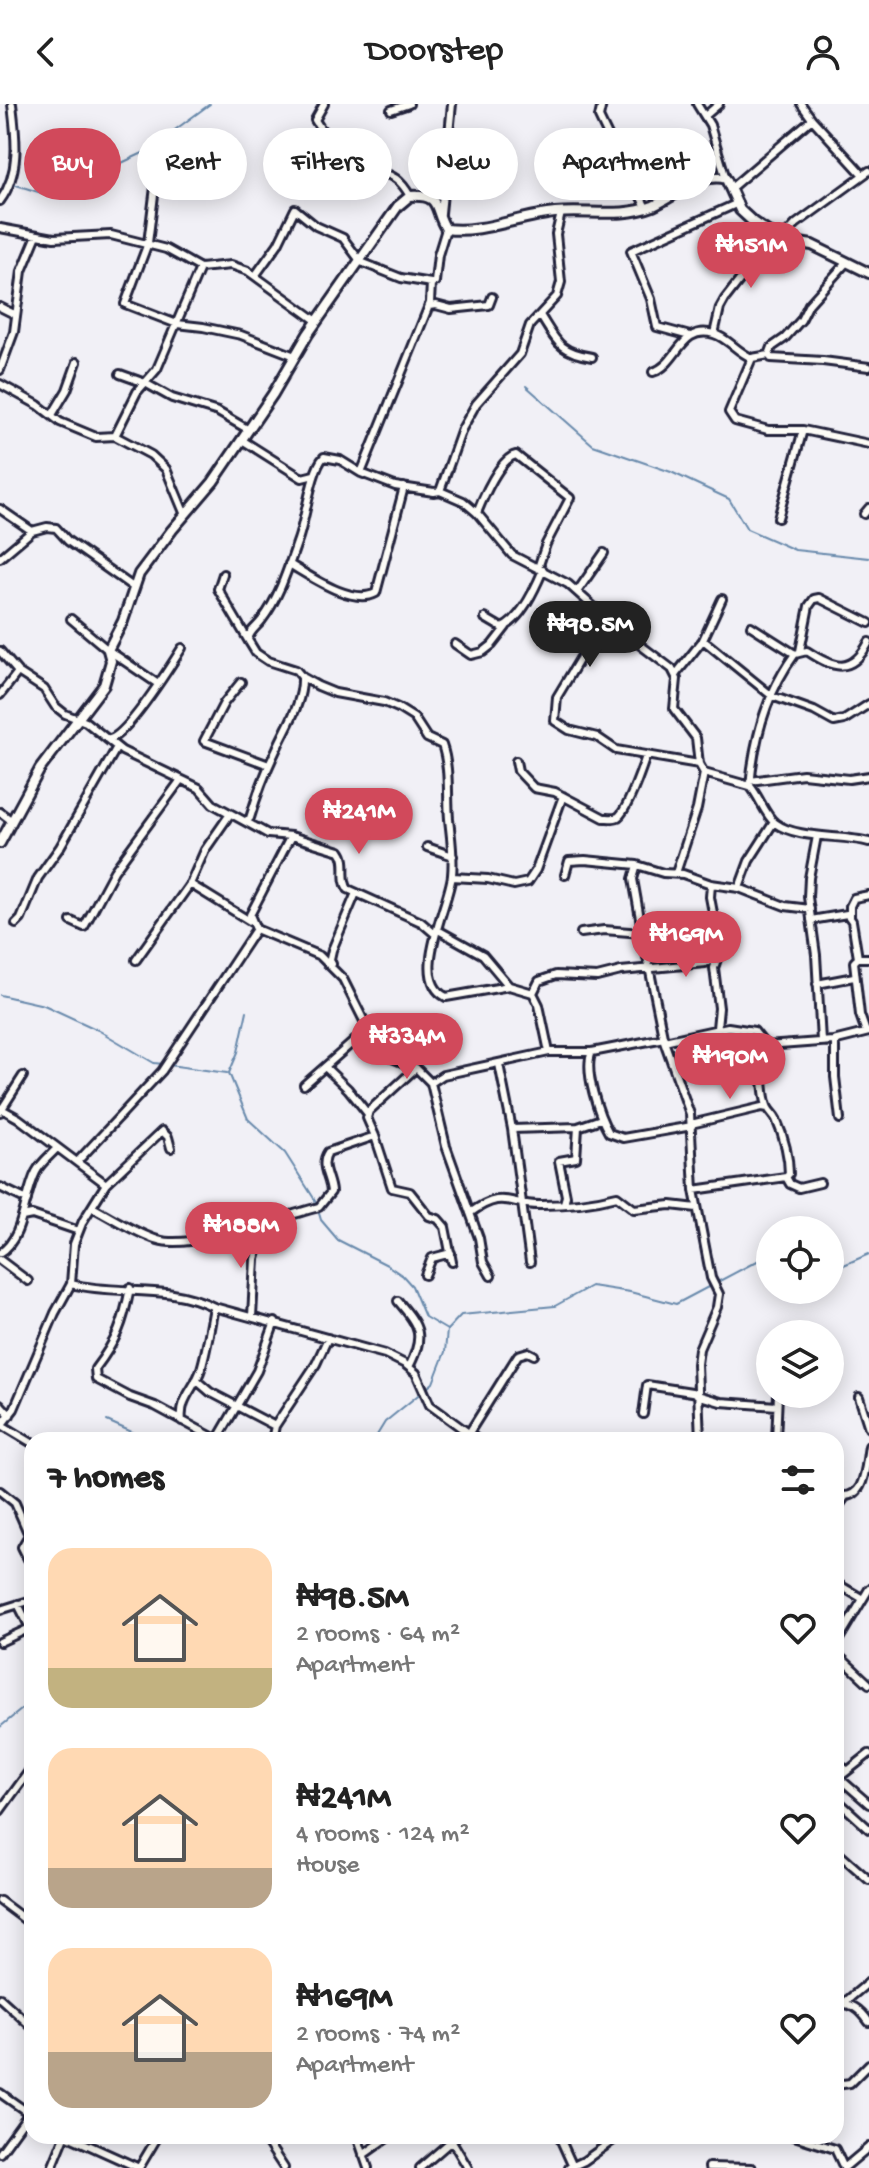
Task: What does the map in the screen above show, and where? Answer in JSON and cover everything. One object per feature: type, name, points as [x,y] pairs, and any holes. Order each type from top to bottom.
[{"type":"street","points":[[0,201],[6,194],[14,169],[16,136],[12,104]]},
{"type":"street","points":[[324,104],[315,120],[328,138],[365,165],[393,175],[408,193]]},
{"type":"street","points":[[391,110],[409,104]]},
{"type":"street","points":[[449,128],[452,104]]},
{"type":"street","points":[[602,104],[599,117],[646,208]]},
{"type":"street","points":[[697,104],[716,141],[728,183],[740,210],[777,238],[812,245],[869,273]]},
{"type":"street","points":[[705,116],[719,104]]},
{"type":"street","points":[[714,334],[720,308],[777,238],[866,173],[801,104]]},
{"type":"street","points":[[728,183],[812,119]]},
{"type":"street","points":[[442,200],[442,224],[446,229],[469,230],[561,213],[627,212],[646,208],[704,180],[718,176],[728,183]]},
{"type":"street","points":[[0,843],[40,769],[104,685],[111,661],[108,650],[123,621],[139,574],[213,482],[317,321],[398,206],[408,198]]},
{"type":"street","points":[[153,200],[148,243],[125,304],[177,324],[241,335],[295,356]]},
{"type":"street","points":[[433,200],[441,213]]},
{"type":"street","points":[[738,203],[631,251],[651,299],[657,327],[690,336],[714,334],[752,358],[769,355],[779,361],[823,361],[869,367]]},
{"type":"street","points":[[255,276],[278,244],[295,209],[316,226],[343,238],[361,262],[401,278],[431,283],[435,282],[438,255],[446,229]]},
{"type":"street","points":[[440,491],[462,429],[476,404],[520,354],[530,325],[557,296],[561,282],[556,234],[561,213]]},
{"type":"street","points":[[0,228],[54,238],[111,235],[166,249],[200,268],[231,265],[255,276],[317,321]]},
{"type":"street","points":[[0,370],[14,332],[22,271],[37,235]]},
{"type":"street","points":[[769,355],[772,347],[801,320],[809,304],[846,263]]},
{"type":"street","points":[[115,436],[137,392],[157,369],[200,268]]},
{"type":"street","points":[[361,473],[429,306],[431,283]]},
{"type":"street","points":[[429,306],[470,309],[489,305],[492,297]]},
{"type":"street","points":[[0,307],[16,315]]},
{"type":"street","points":[[540,315],[556,342],[570,354],[592,357]]},
{"type":"street","points":[[653,372],[662,369],[690,336]]},
{"type":"street","points":[[752,358],[729,412],[735,421],[768,430],[803,430],[869,444]]},
{"type":"street","points":[[52,415],[67,390],[77,362]]},
{"type":"street","points":[[120,374],[172,398],[218,412],[249,430]]},
{"type":"street","points":[[0,384],[60,422],[96,437],[115,436],[151,455],[166,469],[185,515]]},
{"type":"street","points":[[778,518],[803,430]]},
{"type":"street","points":[[242,440],[302,478],[312,478]]},
{"type":"street","points":[[455,644],[471,655],[483,652],[506,627],[536,586],[546,544],[570,498],[516,455],[509,456],[477,513]]},
{"type":"street","points":[[248,640],[249,633],[279,593],[311,500],[312,478],[324,457],[340,460],[361,473],[404,487],[440,491],[463,501],[512,555],[568,584],[676,674]]},
{"type":"street","points":[[289,564],[345,594],[370,597],[376,593],[404,487]]},
{"type":"street","points":[[0,509],[32,531]]},
{"type":"street","points":[[0,558],[32,531],[56,528],[68,541],[133,587]]},
{"type":"street","points":[[577,592],[604,553]]},
{"type":"street","points":[[223,574],[218,589],[256,653],[268,661],[296,670],[302,677],[335,693],[384,702],[398,708],[414,718],[427,738],[442,745],[453,856],[452,877],[430,962],[434,985],[440,995],[446,997],[509,986],[533,993],[539,1005],[549,1052]]},
{"type":"street","points":[[869,623],[819,598],[814,599],[809,606],[798,653],[772,696],[755,747],[750,784],[774,822],[817,836],[869,842]]},
{"type":"street","points":[[676,873],[697,809],[704,773],[699,764],[696,738],[674,709],[676,674],[703,640],[722,599]]},
{"type":"street","points":[[605,617],[557,697],[555,721],[569,730],[597,737],[616,750],[699,764]]},
{"type":"street","points":[[485,618],[498,627],[506,627]]},
{"type":"street","points":[[71,619],[108,650],[158,684]]},
{"type":"street","points":[[751,626],[798,653],[807,651],[827,665],[836,667],[867,651],[869,642]]},
{"type":"street","points":[[703,640],[772,696],[837,723],[869,704]]},
{"type":"street","points":[[110,739],[116,738],[129,725],[182,648]]},
{"type":"street","points":[[0,651],[18,672],[44,689],[55,706],[65,714],[110,739],[117,747],[199,788],[213,804],[268,834],[291,836],[340,851],[344,855],[345,885],[483,955],[509,986]]},
{"type":"street","points":[[0,695],[18,672]]},
{"type":"street","points":[[247,820],[259,786],[293,715],[303,688],[302,677]]},
{"type":"street","points":[[241,682],[224,703],[204,741],[269,765]]},
{"type":"street","points":[[16,924],[38,878],[60,847],[117,747]]},
{"type":"street","points":[[516,761],[518,771],[534,788],[563,796],[604,818],[617,818],[639,777],[646,756]]},
{"type":"street","points":[[704,773],[750,784],[803,774],[849,779],[869,776]]},
{"type":"street","points":[[71,921],[84,927],[114,871],[180,781]]},
{"type":"street","points":[[452,877],[488,879],[514,885],[528,882],[535,874],[563,796]]},
{"type":"street","points":[[0,812],[12,821]]},
{"type":"street","points":[[136,960],[190,884],[205,850],[230,814]]},
{"type":"street","points":[[739,888],[749,861],[774,822]]},
{"type":"street","points":[[254,926],[250,915],[291,836]]},
{"type":"street","points":[[817,836],[809,878],[821,1041]]},
{"type":"street","points":[[427,847],[453,856]]},
{"type":"street","points":[[565,875],[569,861],[637,865],[739,888],[785,906],[810,909]]},
{"type":"street","points":[[637,865],[633,879],[642,933],[664,1040],[685,1097],[691,1125],[694,1190],[713,1281],[719,1294],[717,1307],[699,1349],[700,1432]]},
{"type":"street","points":[[190,884],[254,926],[320,956],[343,979],[381,1049],[392,1058],[416,1068],[431,1083],[446,1146],[479,1238],[483,1262],[491,1276]]},
{"type":"street","points":[[711,884],[710,897],[720,950],[715,960],[719,1008],[717,1028]]},
{"type":"street","points":[[333,967],[331,954],[356,893]]},
{"type":"street","points":[[858,958],[850,906],[854,898],[869,895]]},
{"type":"street","points":[[811,920],[840,914],[850,916]]},
{"type":"street","points":[[77,1162],[162,1071],[254,926]]},
{"type":"street","points":[[581,933],[604,930],[642,933]]},
{"type":"street","points":[[766,1046],[835,1041],[867,1032],[860,1015],[854,962],[858,958],[869,958]]},
{"type":"street","points":[[533,993],[539,981],[556,975],[597,977],[621,971],[715,960]]},
{"type":"street","points":[[817,984],[854,977]]},
{"type":"street","points":[[431,1083],[443,1075],[549,1052],[592,1052],[717,1028],[754,1031],[766,1046]]},
{"type":"street","points":[[304,1085],[368,1029]]},
{"type":"street","points":[[835,1041],[840,1119]]},
{"type":"street","points":[[694,1190],[786,1177],[789,1174],[789,1162],[776,1120],[768,1108],[762,1063],[766,1046]]},
{"type":"street","points":[[592,1052],[588,1063],[601,1119],[609,1133],[623,1138],[768,1108]]},
{"type":"street","points":[[499,1064],[512,1129],[530,1262]]},
{"type":"street","points":[[325,1067],[348,1089],[368,1115],[392,1188],[410,1192],[429,1216],[438,1219],[445,1227],[452,1262]]},
{"type":"street","points":[[368,1115],[416,1068]]},
{"type":"street","points":[[23,1076],[1,1110],[18,1118],[106,1184]]},
{"type":"street","points":[[512,1129],[578,1127],[601,1119]]},
{"type":"street","points":[[564,1203],[566,1196],[559,1161],[576,1158],[578,1127]]},
{"type":"street","points":[[24,1439],[1,1426],[10,1415],[71,1284],[74,1244],[79,1231],[106,1184],[162,1131],[168,1137],[171,1148]]},
{"type":"street","points":[[92,1207],[137,1231],[167,1242],[211,1236],[317,1207],[331,1192],[324,1167],[328,1152],[375,1136]]},
{"type":"street","points":[[0,1253],[6,1250],[22,1217],[35,1174],[57,1148]]},
{"type":"street","points":[[786,1177],[790,1184],[799,1188],[820,1183]]},
{"type":"street","points":[[0,1187],[27,1200]]},
{"type":"street","points":[[470,1213],[480,1205],[500,1199],[539,1205],[617,1196],[634,1209],[671,1205],[697,1208]]},
{"type":"street","points":[[22,1217],[32,1215],[79,1231]]},
{"type":"street","points":[[252,1317],[255,1259],[260,1241],[257,1224]]},
{"type":"street","points":[[425,1275],[432,1258],[451,1253]]},
{"type":"street","points":[[0,1260],[28,1281]]},
{"type":"street","points":[[71,1284],[85,1288],[130,1288],[197,1299],[214,1307],[385,1354],[409,1367],[421,1383],[425,1397],[438,1412],[468,1432]]},
{"type":"street","points":[[130,1288],[124,1322],[108,1354],[95,1369],[96,1379],[172,1414],[203,1432]]},
{"type":"street","points":[[398,1301],[418,1324],[418,1349],[409,1367]]},
{"type":"street","points":[[182,1421],[180,1410],[201,1367],[214,1307]]},
{"type":"street","points":[[223,1432],[257,1371],[275,1322]]},
{"type":"street","points":[[274,1432],[316,1364],[328,1338]]},
{"type":"street","points":[[470,1432],[518,1355],[528,1352],[534,1355]]},
{"type":"street","points":[[196,1380],[210,1392],[275,1426]]},
{"type":"street","points":[[643,1414],[647,1385],[698,1394],[721,1402],[756,1404]]},
{"type":"street","points":[[859,1397],[869,1428]]},
{"type":"street","points":[[0,1404],[10,1415]]},
{"type":"street","points":[[776,1432],[777,1408]]},
{"type":"street","points":[[172,1414],[180,1410]]},
{"type":"street","points":[[845,1497],[853,1496],[862,1485],[869,1446]]},
{"type":"street","points":[[0,1491],[15,1503],[24,1520]]},
{"type":"street","points":[[844,1588],[863,1599]]},
{"type":"street","points":[[844,1631],[869,1589]]},
{"type":"street","points":[[0,1610],[24,1602]]},
{"type":"street","points":[[18,1604],[24,1616]]},
{"type":"street","points":[[0,1642],[24,1633]]},
{"type":"street","points":[[844,1661],[869,1684]]},
{"type":"street","points":[[844,1772],[869,1754]]},
{"type":"street","points":[[0,1811],[24,1778]]},
{"type":"street","points":[[844,1784],[869,1804]]},
{"type":"street","points":[[844,1806],[869,1829]]},
{"type":"street","points":[[844,1858],[869,1880]]},
{"type":"street","points":[[0,1901],[24,1919]]},
{"type":"street","points":[[869,1982],[845,2002],[859,2010],[869,2022]]},
{"type":"street","points":[[0,1998],[24,2020]]},
{"type":"street","points":[[844,2084],[850,2083],[869,2064]]},
{"type":"street","points":[[0,2093],[24,2110]]},
{"type":"street","points":[[0,2153],[24,2122]]},
{"type":"street","points":[[52,2168],[62,2144]]},
{"type":"street","points":[[84,2144],[139,2168],[153,2144]]},
{"type":"street","points":[[268,2144],[284,2168]]},
{"type":"street","points":[[360,2144],[368,2168]]},
{"type":"street","points":[[363,2155],[379,2144]]},
{"type":"street","points":[[420,2168],[448,2144]]},
{"type":"street","points":[[456,2144],[468,2168]]},
{"type":"street","points":[[562,2144],[571,2167],[607,2144]]},
{"type":"street","points":[[819,2144],[835,2149],[844,2168],[869,2147]]},
{"type":"street","points":[[709,2167],[752,2168]]},
{"type":"waterway","points":[[13,184],[51,196],[145,152],[210,104]]},
{"type":"waterway","points":[[526,386],[593,445],[671,472],[729,499],[747,529],[795,550],[869,558]]},
{"type":"waterway","points":[[0,995],[44,1005],[98,1030],[154,1063],[163,1064]]},
{"type":"waterway","points":[[247,1011],[238,1052],[229,1073],[248,1119],[285,1153],[315,1200],[321,1220],[338,1240],[403,1276],[412,1286],[425,1317],[447,1330]]},
{"type":"waterway","points":[[169,1065],[227,1073]]},
{"type":"waterway","points":[[844,1265],[869,1254]]},
{"type":"waterway","points":[[379,1432],[385,1422],[433,1383],[445,1352],[447,1330],[461,1315],[555,1306],[591,1286],[676,1304],[756,1262]]},
{"type":"waterway","points":[[107,1421],[132,1432]]},
{"type":"waterway","points":[[0,1727],[24,1708]]}]
